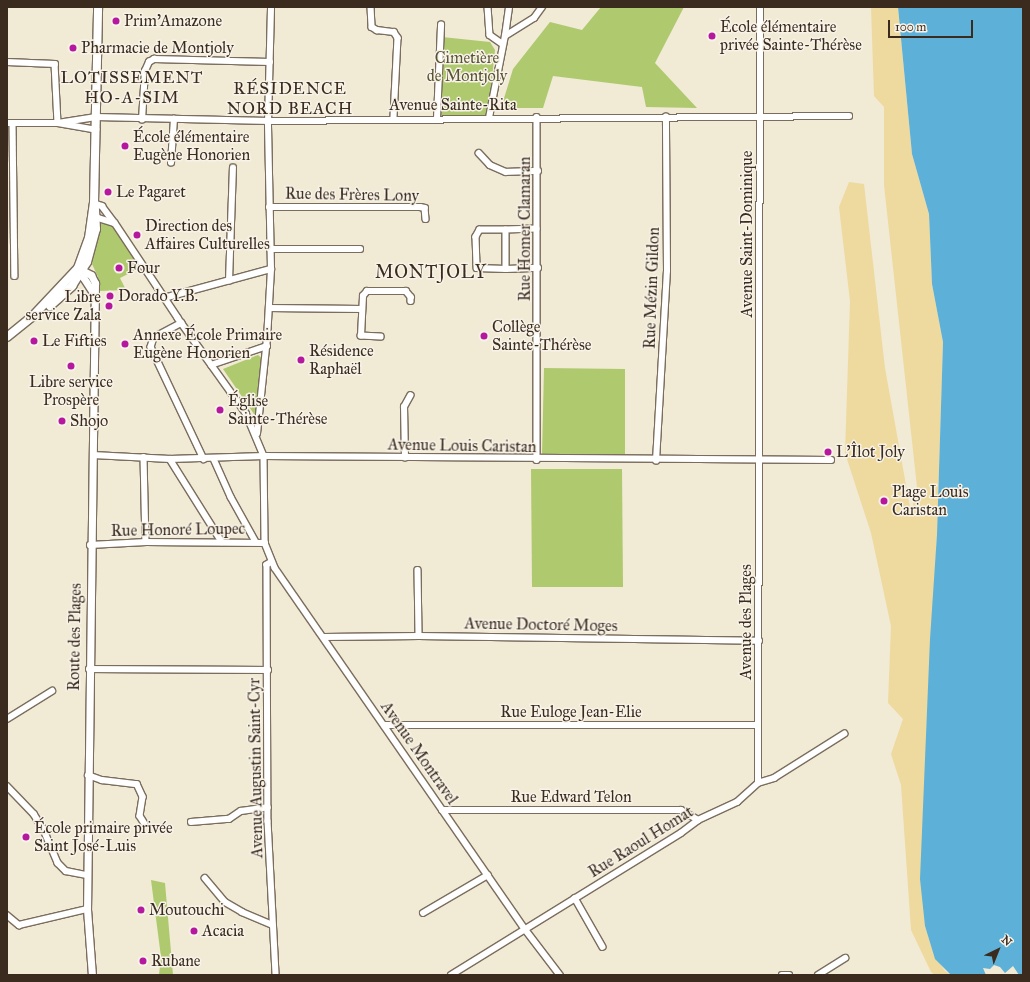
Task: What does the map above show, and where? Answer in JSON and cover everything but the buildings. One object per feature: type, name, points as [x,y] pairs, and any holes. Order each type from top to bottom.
[{"type":"main road","points":[[32,317],[44,311],[72,286],[80,268],[89,238],[93,207],[96,130],[98,7]]},
{"type":"main road","points":[[7,337],[32,317],[80,268],[93,248],[98,218],[93,207]]},
{"type":"street","points":[[257,437],[267,346],[271,269],[269,121],[271,7]]},
{"type":"street","points":[[371,7],[372,27],[377,30],[394,32],[398,38],[394,118]]},
{"type":"street","points":[[488,7],[490,35],[503,44]]},
{"type":"street","points":[[489,118],[505,36],[509,7]]},
{"type":"street","points":[[505,36],[534,18],[542,7]]},
{"type":"street","name":"Avenue Saint-Dominique","points":[[760,7],[760,461]]},
{"type":"street","points":[[437,118],[441,25]]},
{"type":"street","points":[[142,120],[145,71],[149,62],[154,59],[270,62]]},
{"type":"street","points":[[7,62],[55,64],[58,123]]},
{"type":"street","name":"Avenue Sainte-Rita","points":[[58,123],[96,117],[142,120],[174,119],[269,121],[394,118],[849,116]]},
{"type":"street","name":"Rue Homer Clamaran","points":[[537,117],[537,460]]},
{"type":"street","name":"Rue Mézin Gildon","points":[[656,461],[667,271],[666,117]]},
{"type":"street","points":[[172,163],[174,119]]},
{"type":"street","points":[[15,276],[10,123],[58,123],[96,130]]},
{"type":"street","points":[[479,153],[490,165],[506,172],[538,171]]},
{"type":"street","points":[[229,281],[233,168]]},
{"type":"street","name":"Avenue Montravel","points":[[93,207],[102,206],[115,223],[164,298],[246,412],[264,456],[265,542],[272,562],[442,810],[525,929],[560,975]]},
{"type":"street","name":"Rue des Frères Lony","points":[[269,207],[420,207],[425,208],[426,219]]},
{"type":"street","points":[[98,218],[115,223]]},
{"type":"street","points":[[537,229],[480,230],[476,237],[478,268],[538,268]]},
{"type":"street","points":[[506,230],[506,269]]},
{"type":"street","points":[[270,249],[360,249]]},
{"type":"street","name":"Route des Plages","points":[[80,268],[82,277],[88,284],[95,298]]},
{"type":"street","name":"Route des Plages","points":[[80,268],[94,280],[95,298],[90,545],[87,875],[87,909],[92,975]]},
{"type":"street","points":[[164,298],[271,269]]},
{"type":"street","points":[[72,286],[79,282],[88,284]]},
{"type":"street","points":[[381,337],[361,336],[363,296],[367,291],[406,291],[411,297],[411,301]]},
{"type":"street","points":[[269,308],[362,308]]},
{"type":"street","points":[[182,323],[154,338],[151,347],[204,459]]},
{"type":"street","points":[[211,365],[267,346]]},
{"type":"street","points":[[405,458],[404,408],[410,396]]},
{"type":"street","name":"Avenue Louis Caristan","points":[[93,455],[170,459],[264,456],[656,461],[831,460]]},
{"type":"street","points":[[144,457],[146,542]]},
{"type":"street","points":[[214,458],[231,497],[256,542]]},
{"type":"street","points":[[170,459],[222,542]]},
{"type":"street","name":"Avenue des Plages","points":[[758,783],[760,461]]},
{"type":"street","name":"Rue Honoré Loupec","points":[[90,545],[146,542],[265,542]]},
{"type":"street","name":"Avenue Augustin Saint-Cyr","points":[[272,562],[268,565],[268,807],[272,925],[276,975]]},
{"type":"street","points":[[418,570],[419,636]]},
{"type":"street","name":"Avenue Doctoré Moges","points":[[324,637],[419,636],[759,641]]},
{"type":"street","points":[[89,669],[195,671],[268,670]]},
{"type":"street","points":[[7,719],[52,691]]},
{"type":"street","name":"Rue Euloge Jean-Elie","points":[[384,726],[758,725]]},
{"type":"street","name":"Rue Raoul Homat","points":[[451,975],[682,833],[698,820],[737,802],[758,783],[774,778],[844,734]]},
{"type":"street","points":[[88,775],[102,780],[137,784],[143,797],[140,816],[145,824]]},
{"type":"street","points":[[7,786],[37,820],[58,863],[66,871],[87,875]]},
{"type":"street","points":[[191,822],[229,819],[241,812],[268,807]]},
{"type":"street","name":"Rue Edward Telon","points":[[442,810],[681,810],[698,820]]},
{"type":"street","points":[[424,913],[488,875]]},
{"type":"street","points":[[206,878],[225,902],[242,912],[272,925]]},
{"type":"street","points":[[575,898],[603,947]]},
{"type":"street","points":[[7,915],[19,925],[87,909]]},
{"type":"street","points":[[818,975],[845,958]]},
{"type":"street","points":[[782,975],[790,975]]},
{"type":"green space","points":[[601,7],[684,7],[655,63],[697,108],[646,107],[642,87],[553,76],[543,108],[501,108],[513,69],[550,22],[582,30]]},
{"type":"green space","name":"Cimetière de Montjoly","points":[[442,37],[490,42],[495,50],[488,115],[437,116]]},
{"type":"green space","points":[[103,222],[114,224],[140,268],[120,278],[126,290],[99,291],[98,277],[92,264],[100,225]]},
{"type":"green space","points":[[258,355],[262,358],[256,417],[223,369]]},
{"type":"green space","points":[[544,368],[625,369],[625,456],[542,455]]},
{"type":"green space","points":[[531,469],[622,469],[623,587],[532,587]]},
{"type":"green space","points":[[151,880],[165,883],[173,975],[159,975],[161,957]]},
{"type":"sand","name":"Plage Louis Caristan","points":[[871,7],[898,7],[912,154],[929,214],[932,284],[943,342],[937,534],[926,738],[925,926],[934,955],[945,971],[951,975],[935,975],[931,972],[911,930],[901,785],[891,754],[903,719],[888,703],[891,626],[871,533],[845,453],[850,301],[839,207],[849,182],[864,184],[885,368],[911,513],[917,487],[884,185],[884,107],[874,96]]},
{"type":"water","points":[[898,7],[1023,7],[1023,975],[1019,975],[1013,966],[1005,973],[1000,967],[994,965],[990,969],[983,968],[986,975],[951,975],[935,959],[925,926],[920,879],[930,639],[937,534],[943,342],[932,284],[929,214],[912,154]]},
{"type":"place","name":"Prim'Amazone","points":[[116,21]]},
{"type":"place","name":"École élémentaire privée Sainte-Thérèse","points":[[712,36]]},
{"type":"place","name":"Pharmacie de Montjoly","points":[[73,48]]},
{"type":"place","name":"École élémentaire Eugène Honorien","points":[[125,146]]},
{"type":"place","name":"Le Pagaret","points":[[108,192]]},
{"type":"place","name":"Direction des Affaires Culturelles","points":[[137,235]]},
{"type":"place","name":"Four","points":[[119,268]]},
{"type":"place","name":"Dorado Y.B.","points":[[110,296]]},
{"type":"place","name":"Libre service Zala","points":[[109,306]]},
{"type":"place","name":"Collège Sainte-Thérèse","points":[[484,336]]},
{"type":"place","name":"Le Fifties","points":[[34,341]]},
{"type":"place","name":"Annexe École Primaire Eugène Honorien","points":[[125,344]]},
{"type":"place","name":"Résidence Raphaël","points":[[301,360]]},
{"type":"place","name":"Libre service Prospère","points":[[71,366]]},
{"type":"place","name":"Église Sainte-Thérèse","points":[[220,410]]},
{"type":"place","name":"Shojo","points":[[62,421]]},
{"type":"place","name":"L'Îlot Joly","points":[[828,452]]},
{"type":"place","name":"Plage Louis Caristan","points":[[884,501]]},
{"type":"place","name":"École primaire privée Saint José-Luis","points":[[26,837]]},
{"type":"place","name":"Moutouchi","points":[[141,910]]},
{"type":"place","name":"Acacia","points":[[194,931]]},
{"type":"place","name":"Rubane","points":[[143,961]]},
{"type":"district","name":"LOTISSEMENT HO-A-SIM","points":[[132,88]]},
{"type":"district","name":"RÉSIDENCE NORD BEACH","points":[[290,99]]},
{"type":"district","name":"MONTJOLY","points":[[431,272]]}]
